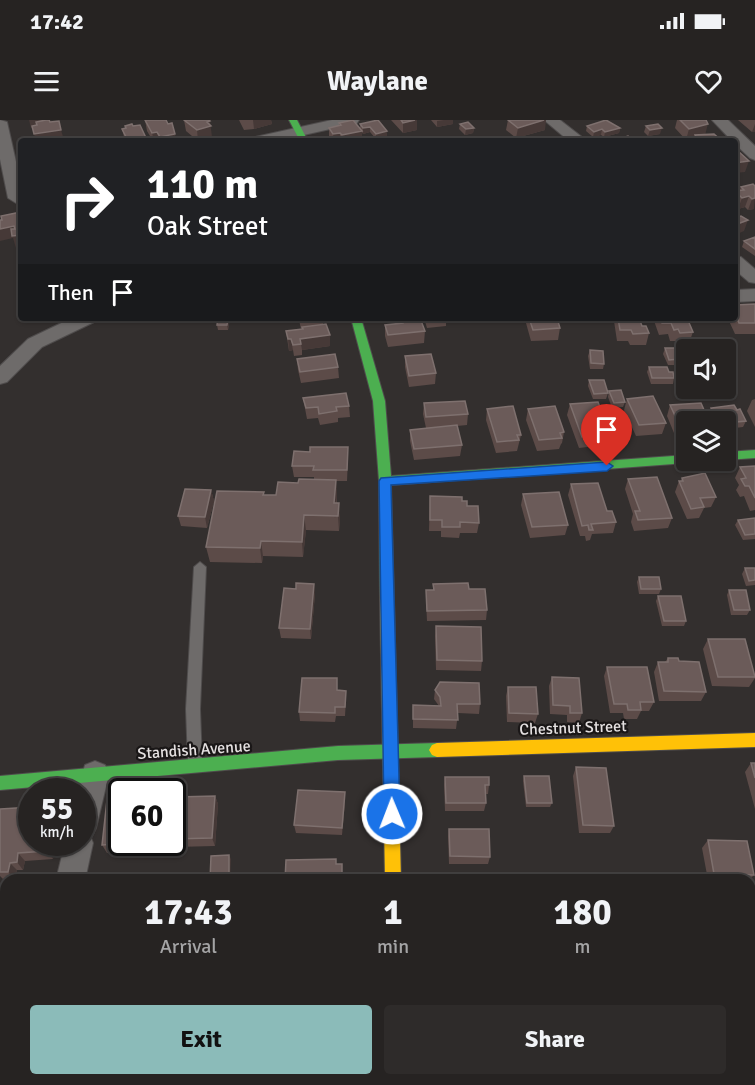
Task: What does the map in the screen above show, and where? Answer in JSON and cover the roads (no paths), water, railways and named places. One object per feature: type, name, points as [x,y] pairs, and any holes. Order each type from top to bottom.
[{"type":"main road","points":[[357,321],[378,401],[385,481],[393,874]]},
{"type":"main road","points":[[736,455],[755,454]]},
{"type":"main road","points":[[385,481],[676,460]]},
{"type":"main road","name":"Chestnut Street","points":[[391,750],[755,740]]},
{"type":"main road","name":"Standish Avenue","points":[[0,783],[391,750]]},
{"type":"street","points":[[269,138],[352,120]]},
{"type":"street","points":[[550,120],[575,138]]},
{"type":"street","points":[[719,120],[738,138]]},
{"type":"street","points":[[0,122],[12,199]]},
{"type":"street","points":[[738,138],[755,155]]},
{"type":"street","points":[[738,264],[755,278]]},
{"type":"street","points":[[738,296],[755,295]]},
{"type":"street","points":[[0,377],[35,344],[81,321]]},
{"type":"street","points":[[94,778],[95,774]]},
{"type":"street","points":[[71,874],[76,856]]},
{"type":"lane","points":[[196,766],[193,709],[200,567]]}]
